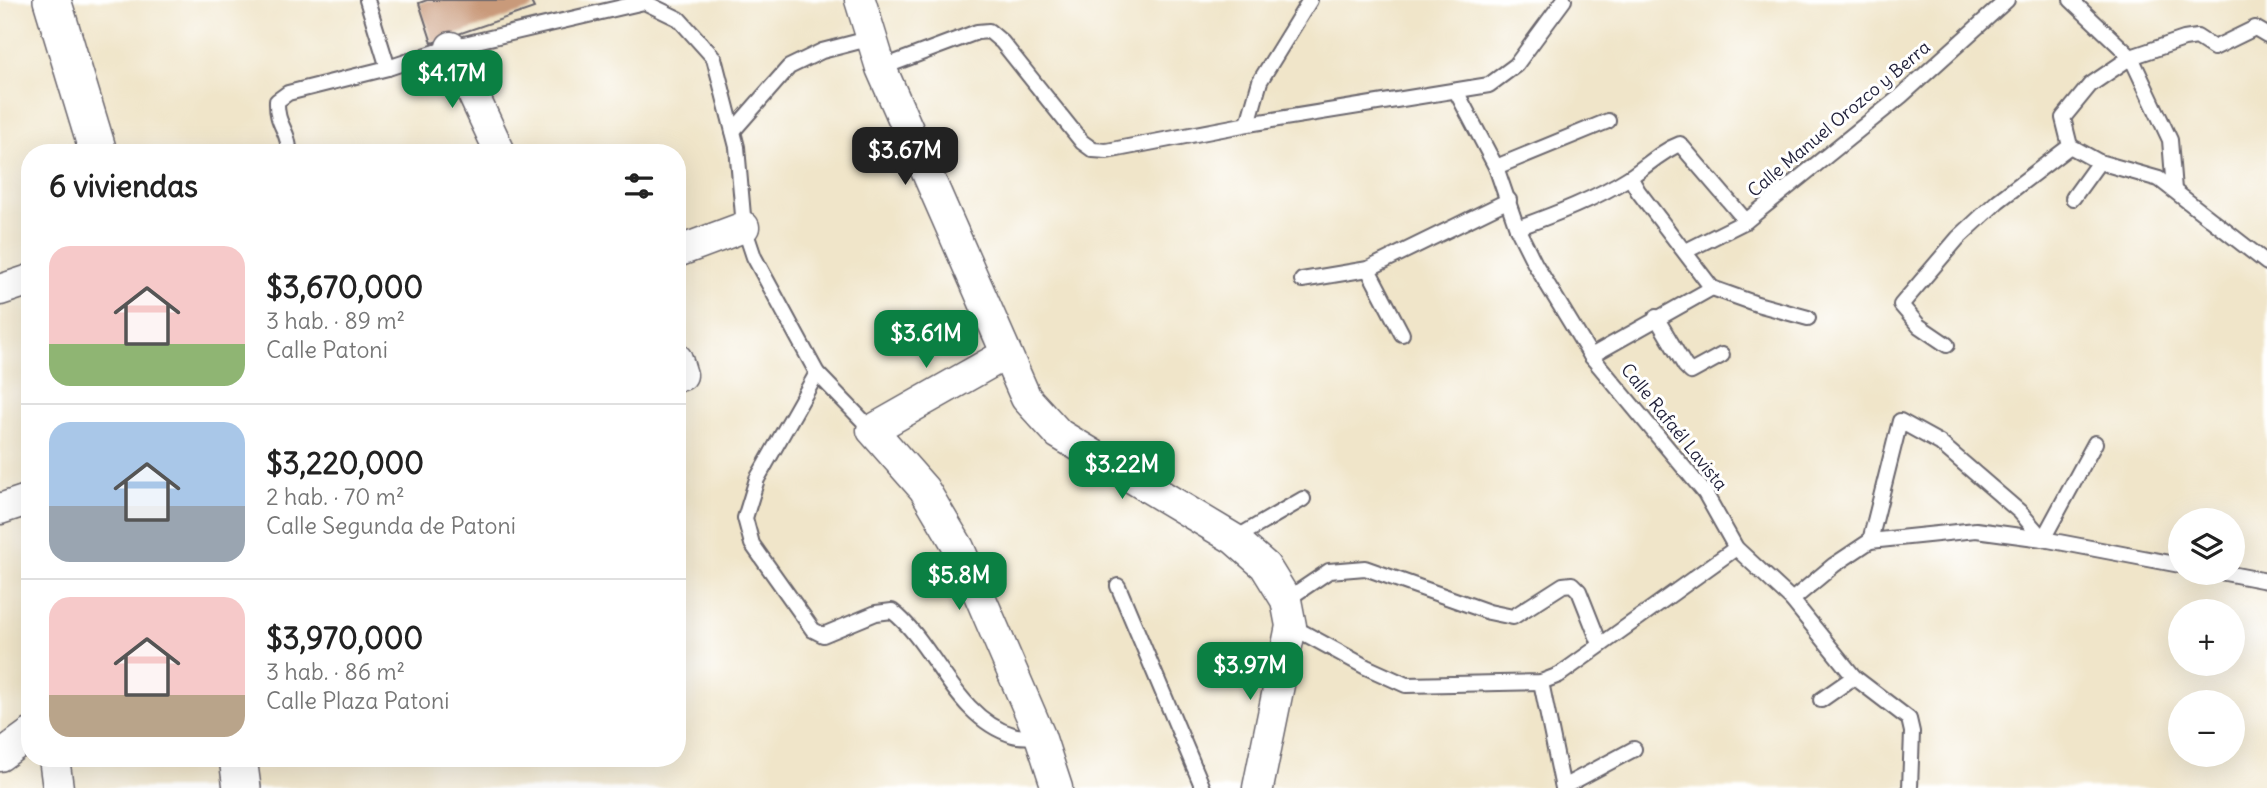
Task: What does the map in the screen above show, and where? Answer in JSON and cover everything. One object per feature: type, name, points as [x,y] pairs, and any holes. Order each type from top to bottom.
[{"type":"street","points":[[52,0],[96,144]]},
{"type":"street","points":[[860,0],[881,68],[1026,398],[1059,434],[1234,539],[1265,566],[1289,613],[1258,788]]},
{"type":"street","points":[[451,47],[496,144]]},
{"type":"street","points":[[686,249],[744,227]]},
{"type":"street","points":[[0,290],[21,283]]},
{"type":"street","points":[[1006,354],[872,430],[924,489],[959,548],[1040,736],[1057,788]]},
{"type":"street","points":[[0,509],[21,502]]},
{"type":"street","points":[[0,756],[21,741]]},
{"type":"street","points":[[55,767],[58,788]]},
{"type":"street","points":[[239,767],[242,788]]},
{"type":"lane","points":[[367,0],[388,68]]},
{"type":"lane","points":[[1248,124],[1260,81],[1310,0]]},
{"type":"lane","points":[[881,68],[977,32],[989,31],[1002,42],[1082,142],[1093,150],[1107,151],[1248,124],[1489,85],[1516,65],[1564,0]]},
{"type":"lane","name":"Calle Manuel Orozco y Berra","points":[[1686,251],[1746,221],[1901,96],[2007,0]]},
{"type":"lane","points":[[2071,0],[2131,57],[2170,140],[2174,190]]},
{"type":"lane","points":[[289,144],[289,139],[276,117],[277,102],[288,93],[388,68],[451,47],[644,2],[679,19],[713,58],[737,147],[744,227],[754,257],[817,373],[872,430]]},
{"type":"lane","points":[[2267,35],[2255,28],[2223,46],[2214,48],[2196,37],[2131,57],[2091,85],[2063,118],[2070,146],[2099,162],[2159,179],[2267,263]]},
{"type":"lane","points":[[733,131],[789,67],[822,51],[872,38]]},
{"type":"lane","name":"Calle Rafaél Lavista","points":[[1456,91],[1496,167],[1517,228],[1535,264],[1591,356],[1705,493],[1736,548],[1792,600],[1853,677],[1909,719],[1912,732],[1910,788]]},
{"type":"lane","points":[[1496,167],[1608,121]]},
{"type":"lane","points":[[1517,228],[1575,207],[1630,177],[1679,144],[1746,221]]},
{"type":"lane","points":[[1947,345],[1919,326],[1901,305],[1958,238],[1998,201],[2070,146]]},
{"type":"lane","points":[[2073,198],[2099,162]]},
{"type":"lane","points":[[1630,177],[1712,288],[1808,318]]},
{"type":"lane","points":[[1302,280],[1368,269],[1509,200]]},
{"type":"lane","points":[[1368,269],[1402,334]]},
{"type":"lane","points":[[1591,356],[1656,317],[1712,288]]},
{"type":"lane","points":[[1656,317],[1691,372],[1722,355]]},
{"type":"lane","points":[[817,373],[757,479],[744,518],[752,544],[813,630],[823,635],[876,613],[892,611],[903,620],[953,689],[989,724],[1015,736],[1040,736]]},
{"type":"lane","points":[[1870,541],[1899,421],[1940,443],[2021,512],[2043,539]]},
{"type":"lane","points":[[2043,539],[2095,443]]},
{"type":"lane","points":[[1234,539],[1303,499]]},
{"type":"lane","points":[[1792,600],[1834,565],[1870,541],[1976,530],[2043,539],[2168,563]]},
{"type":"lane","points":[[1600,644],[1579,591],[1572,584],[1563,585],[1513,617],[1489,612],[1364,568],[1329,571],[1289,613],[1366,667],[1406,685],[1541,682],[1559,675],[1736,548]]},
{"type":"lane","points":[[2245,576],[2267,580]]},
{"type":"lane","points":[[1118,586],[1203,788]]},
{"type":"lane","points":[[1821,700],[1853,677]]},
{"type":"lane","points":[[1541,682],[1563,788],[1634,749]]},
{"type":"building","points":[[427,0],[530,0],[534,8],[432,43],[419,3]]}]
